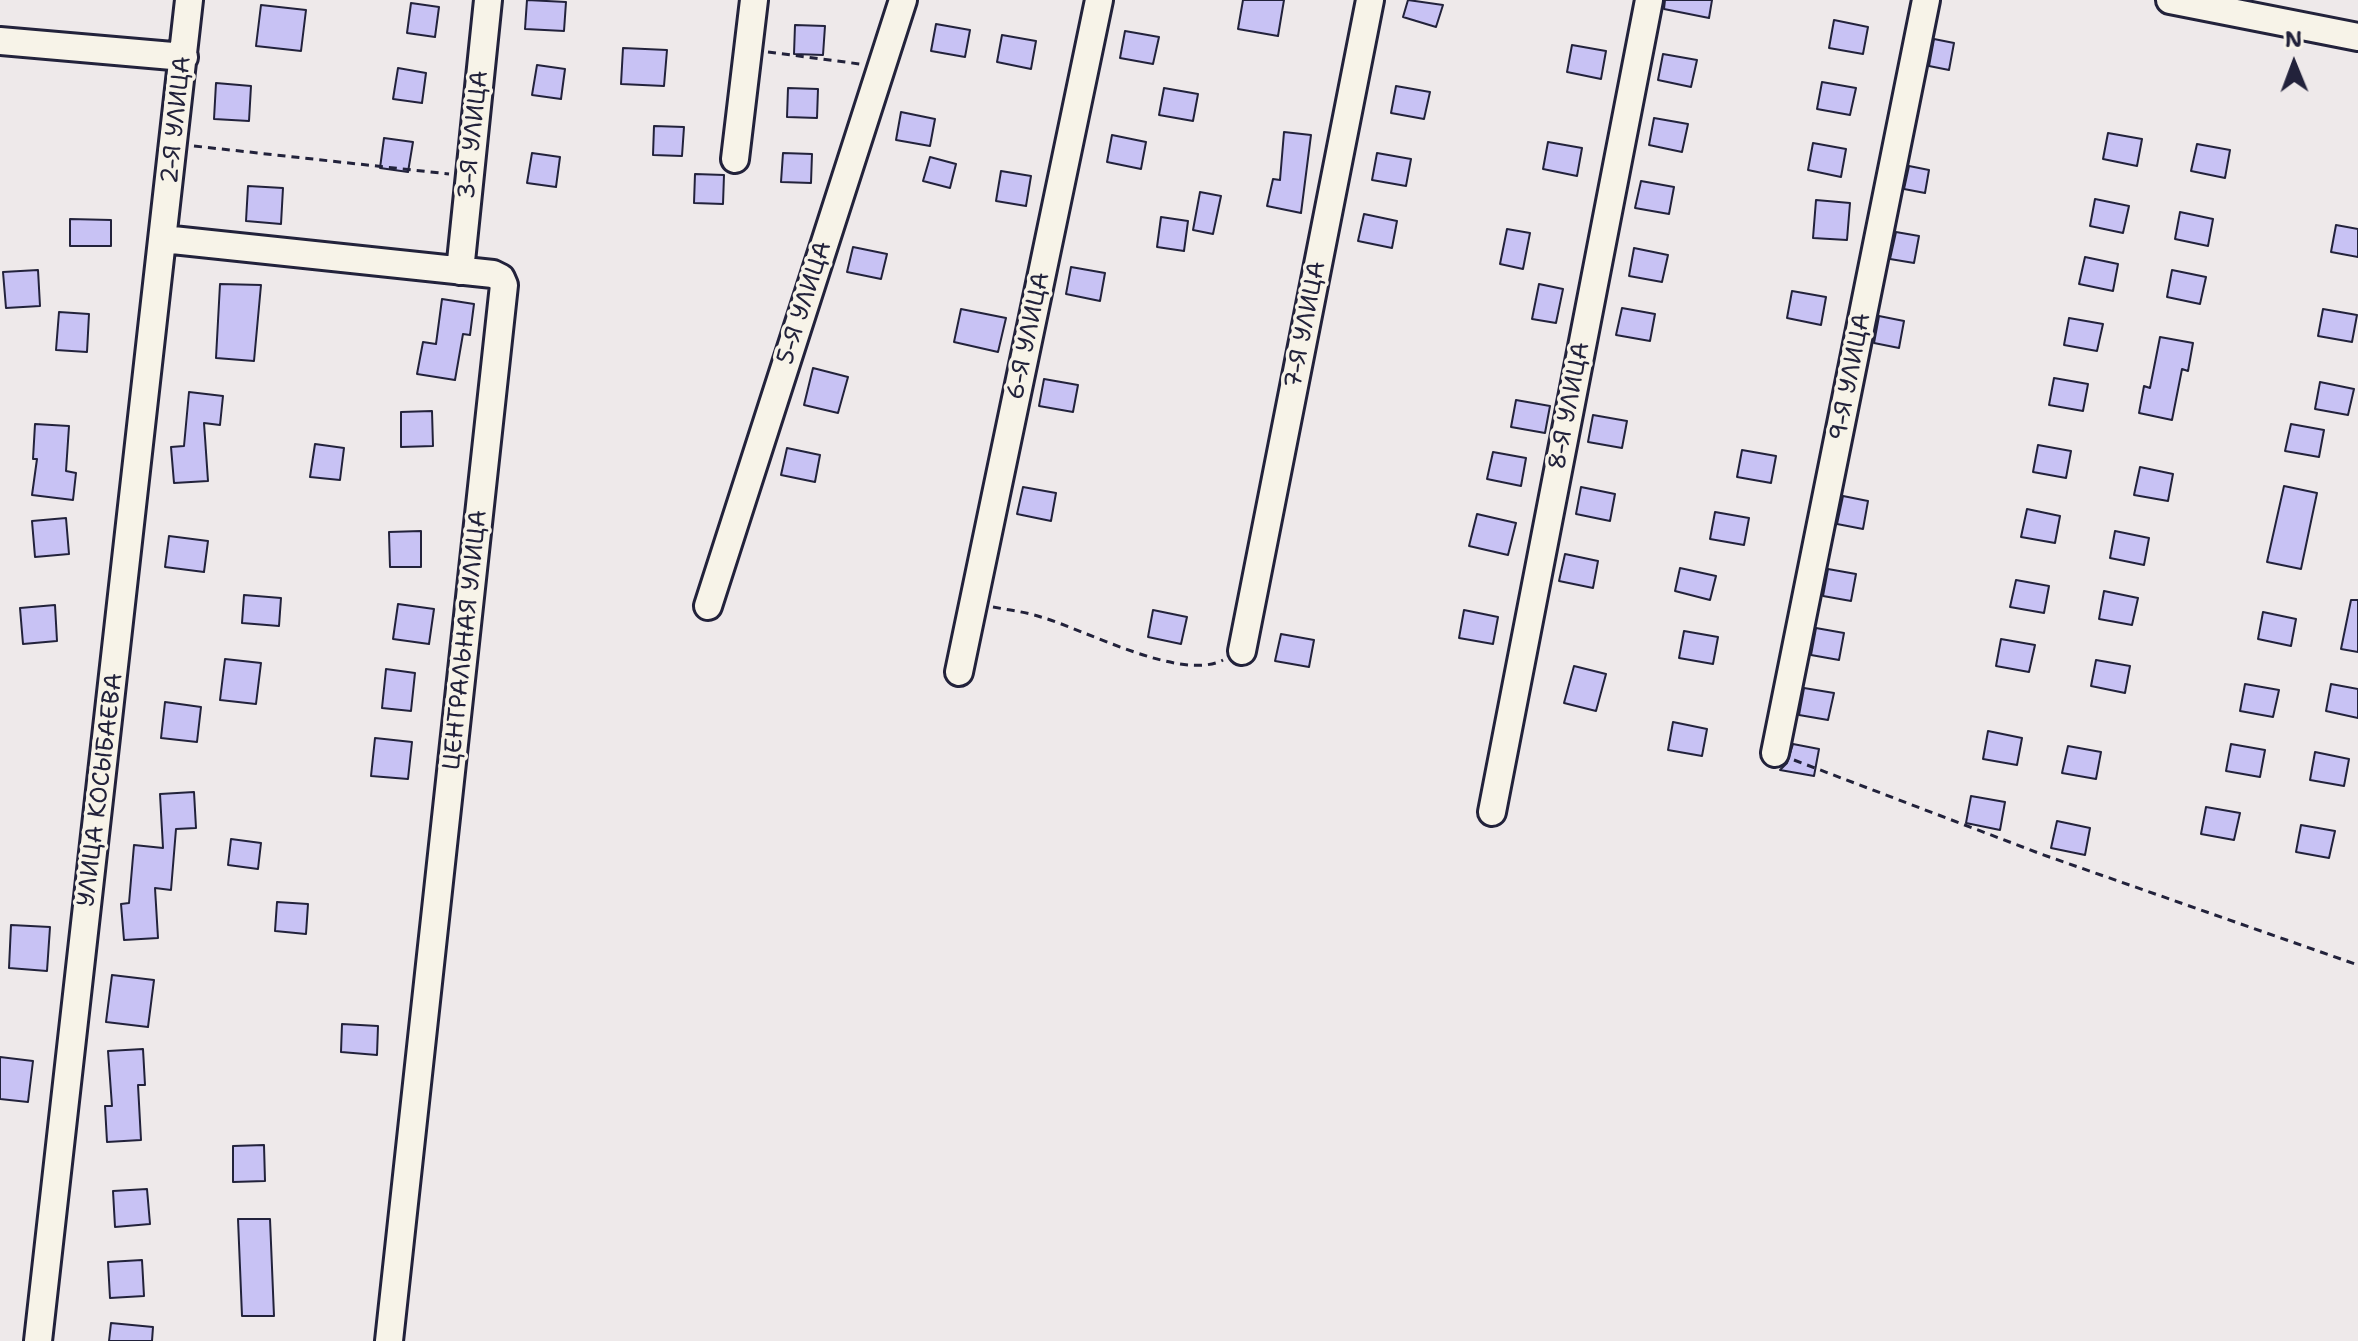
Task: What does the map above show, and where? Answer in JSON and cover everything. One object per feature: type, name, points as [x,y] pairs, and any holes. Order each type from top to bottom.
[{"type":"street","name":"2-Я УЛИЦА","points":[[163,239],[189,0]]},
{"type":"street","name":"3-Я УЛИЦА","points":[[460,271],[488,0]]},
{"type":"street","points":[[735,159],[754,0]]},
{"type":"street","name":"5-Я УЛИЦА","points":[[708,606],[903,0]]},
{"type":"street","name":"6-Я УЛИЦА","points":[[959,672],[1099,0]]},
{"type":"street","name":"7-Я УЛИЦА","points":[[1242,651],[1370,0]]},
{"type":"street","name":"8-Я УЛИЦА","points":[[1492,812],[1649,0]]},
{"type":"street","name":"9-Я УЛИЦА","points":[[1775,753],[1926,0]]},
{"type":"street","points":[[2170,0],[2358,37]]},
{"type":"street","points":[[0,41],[184,57]]},
{"type":"street","name":"ЦЕНТРАЛЬНАЯ УЛИЦА","points":[[163,239],[493,274],[501,278],[504,285],[389,1341]]},
{"type":"street","name":"УЛИЦА КОСЫБАЕВА","points":[[38,1341],[163,239]]},
{"type":"path","points":[[748,50],[881,66]]},
{"type":"path","points":[[174,143],[469,176]]},
{"type":"path","points":[[974,603],[1040,616],[1169,662],[1214,665],[1242,651]]},
{"type":"path","points":[[1775,753],[2041,854],[2358,965]]},
{"type":"building","points":[[527,0],[566,2],[564,31],[525,29]]},
{"type":"building","points":[[1243,0],[1284,0],[1278,36],[1238,29]]},
{"type":"building","points":[[1408,0],[1443,5],[1436,27],[1403,17]]},
{"type":"building","points":[[1665,0],[1712,0],[1709,18],[1664,9]]},
{"type":"building","points":[[411,3],[439,7],[435,37],[407,33]]},
{"type":"building","points":[[261,5],[306,10],[301,51],[256,46]]},
{"type":"building","points":[[1834,20],[1868,27],[1863,54],[1829,48]]},
{"type":"building","points":[[936,24],[970,30],[965,57],[931,51]]},
{"type":"building","points":[[795,25],[825,26],[823,55],[794,54]]},
{"type":"building","points":[[1125,31],[1159,37],[1153,64],[1120,58]]},
{"type":"building","points":[[1002,35],[1036,41],[1031,69],[997,62]]},
{"type":"building","points":[[1934,39],[1954,43],[1949,70],[1929,66]]},
{"type":"building","points":[[1572,45],[1606,51],[1601,79],[1567,72]]},
{"type":"building","points":[[623,48],[667,50],[664,86],[621,84]]},
{"type":"building","points":[[1663,54],[1697,60],[1691,87],[1658,80]]},
{"type":"building","points":[[537,65],[565,69],[561,99],[532,95]]},
{"type":"building","points":[[398,68],[426,73],[422,103],[393,99]]},
{"type":"building","points":[[1822,82],[1856,88],[1850,115],[1817,109]]},
{"type":"building","points":[[216,83],[251,86],[249,121],[214,119]]},
{"type":"building","points":[[1396,86],[1430,92],[1424,119],[1391,113]]},
{"type":"building","points":[[788,88],[818,89],[817,118],[787,117]]},
{"type":"building","points":[[1164,88],[1198,94],[1193,121],[1159,115]]},
{"type":"building","points":[[901,112],[935,119],[930,146],[896,140]]},
{"type":"building","points":[[1654,118],[1688,124],[1682,152],[1649,145]]},
{"type":"building","points":[[654,126],[684,127],[682,156],[653,155]]},
{"type":"building","points":[[1284,132],[1311,135],[1301,213],[1267,206],[1273,179],[1280,180]]},
{"type":"building","points":[[2108,133],[2142,139],[2137,166],[2103,159]]},
{"type":"building","points":[[1112,135],[1146,142],[1141,169],[1107,162]]},
{"type":"building","points":[[384,138],[413,142],[408,172],[380,168]]},
{"type":"building","points":[[1548,142],[1582,148],[1577,176],[1543,169]]},
{"type":"building","points":[[1813,143],[1846,149],[1841,177],[1808,170]]},
{"type":"building","points":[[2197,144],[2230,150],[2225,178],[2191,171]]},
{"type":"building","points":[[532,153],[560,157],[556,187],[527,183]]},
{"type":"building","points":[[783,153],[812,154],[811,183],[781,182]]},
{"type":"building","points":[[1377,153],[1411,159],[1406,186],[1372,180]]},
{"type":"building","points":[[930,157],[956,164],[950,188],[923,181]]},
{"type":"building","points":[[1909,166],[1929,170],[1925,193],[1904,189]]},
{"type":"building","points":[[1001,171],[1031,176],[1026,206],[996,201]]},
{"type":"building","points":[[695,174],[724,175],[723,204],[694,203]]},
{"type":"building","points":[[1641,181],[1674,187],[1669,214],[1635,208]]},
{"type":"building","points":[[248,186],[283,188],[281,224],[246,221]]},
{"type":"building","points":[[1200,192],[1221,196],[1213,234],[1193,230]]},
{"type":"building","points":[[2095,199],[2129,206],[2123,233],[2090,226]]},
{"type":"building","points":[[1816,200],[1850,203],[1847,240],[1813,238]]},
{"type":"building","points":[[2180,212],[2213,219],[2208,246],[2175,239]]},
{"type":"building","points":[[1364,214],[1397,221],[1392,248],[1358,241]]},
{"type":"building","points":[[1161,217],[1188,221],[1184,251],[1157,247]]},
{"type":"building","points":[[70,219],[111,220],[111,246],[70,246]]},
{"type":"building","points":[[2336,225],[2358,229],[2358,257],[2331,252]]},
{"type":"building","points":[[1507,229],[1530,233],[1523,269],[1500,264]]},
{"type":"building","points":[[1896,232],[1919,236],[1914,263],[1890,259]]},
{"type":"building","points":[[853,247],[887,254],[881,279],[847,272]]},
{"type":"building","points":[[1634,248],[1668,255],[1662,282],[1629,276]]},
{"type":"building","points":[[2085,257],[2118,264],[2113,291],[2079,284]]},
{"type":"building","points":[[1071,267],[1105,273],[1100,301],[1066,294]]},
{"type":"building","points":[[38,270],[40,306],[6,308],[3,272]]},
{"type":"building","points":[[2172,270],[2206,277],[2200,304],[2167,297]]},
{"type":"building","points":[[220,284],[261,285],[254,361],[216,358]]},
{"type":"building","points":[[1539,284],[1563,289],[1556,323],[1532,319]]},
{"type":"building","points":[[1792,291],[1826,297],[1821,325],[1787,318]]},
{"type":"building","points":[[442,299],[474,304],[470,335],[463,334],[455,380],[417,374],[423,342],[436,344]]},
{"type":"building","points":[[1622,308],[1655,314],[1650,341],[1616,335]]},
{"type":"building","points":[[961,309],[1006,318],[998,352],[954,342]]},
{"type":"building","points":[[2323,309],[2357,315],[2352,342],[2318,336]]},
{"type":"building","points":[[59,312],[89,314],[87,352],[56,350]]},
{"type":"building","points":[[1879,316],[1904,321],[1899,348],[1874,343]]},
{"type":"building","points":[[2069,318],[2103,324],[2097,351],[2064,345]]},
{"type":"building","points":[[2160,337],[2193,343],[2188,371],[2182,369],[2172,420],[2139,413],[2144,386],[2150,388]]},
{"type":"building","points":[[813,368],[848,377],[838,413],[804,405]]},
{"type":"building","points":[[2054,378],[2088,384],[2083,411],[2049,405]]},
{"type":"building","points":[[1044,379],[1078,385],[1073,412],[1039,406]]},
{"type":"building","points":[[2320,382],[2354,389],[2348,415],[2315,409]]},
{"type":"building","points":[[189,392],[223,396],[220,425],[204,423],[208,481],[174,483],[171,447],[184,446]]},
{"type":"building","points":[[1516,400],[1550,406],[1545,433],[1511,427]]},
{"type":"building","points":[[432,411],[433,446],[401,447],[401,412]]},
{"type":"building","points":[[1593,415],[1627,421],[1622,448],[1588,442]]},
{"type":"building","points":[[35,424],[69,426],[66,471],[76,473],[73,500],[32,495],[37,459],[33,459]]},
{"type":"building","points":[[2291,424],[2324,430],[2319,457],[2285,451]]},
{"type":"building","points":[[315,444],[344,448],[340,480],[310,477]]},
{"type":"building","points":[[2038,445],[2071,451],[2066,478],[2033,472]]},
{"type":"building","points":[[787,448],[820,455],[815,482],[781,475]]},
{"type":"building","points":[[1742,450],[1776,456],[1771,483],[1737,477]]},
{"type":"building","points":[[1493,452],[1526,458],[1521,486],[1487,479]]},
{"type":"building","points":[[2140,467],[2173,474],[2168,501],[2134,495]]},
{"type":"building","points":[[2284,486],[2317,493],[2301,569],[2267,562]]},
{"type":"building","points":[[1023,487],[1056,493],[1051,521],[1017,514]]},
{"type":"building","points":[[1581,487],[1615,494],[1610,521],[1576,514]]},
{"type":"building","points":[[1843,496],[1868,501],[1863,529],[1837,524]]},
{"type":"building","points":[[2027,509],[2060,516],[2055,543],[2021,537]]},
{"type":"building","points":[[1715,512],[1749,518],[1744,545],[1710,539]]},
{"type":"building","points":[[1477,514],[1516,523],[1508,555],[1469,546]]},
{"type":"building","points":[[66,518],[69,554],[35,557],[32,521]]},
{"type":"building","points":[[421,531],[421,567],[390,567],[389,532]]},
{"type":"building","points":[[2115,531],[2149,538],[2144,565],[2110,558]]},
{"type":"building","points":[[169,536],[208,541],[204,572],[165,567]]},
{"type":"building","points":[[1565,554],[1598,561],[1593,588],[1559,581]]},
{"type":"building","points":[[1680,568],[1716,576],[1710,600],[1675,591]]},
{"type":"building","points":[[1828,569],[1856,574],[1851,601],[1823,596]]},
{"type":"building","points":[[2016,580],[2049,586],[2044,613],[2010,607]]},
{"type":"building","points":[[2104,591],[2138,598],[2132,625],[2099,619]]},
{"type":"building","points":[[244,595],[281,598],[279,626],[242,623]]},
{"type":"building","points":[[2351,600],[2358,600],[2358,652],[2341,649]]},
{"type":"building","points":[[398,604],[434,609],[429,644],[393,639]]},
{"type":"building","points":[[55,605],[57,641],[23,644],[20,608]]},
{"type":"building","points":[[1153,610],[1187,617],[1181,644],[1148,637]]},
{"type":"building","points":[[1464,610],[1498,617],[1493,644],[1459,638]]},
{"type":"building","points":[[2263,612],[2296,619],[2291,646],[2258,639]]},
{"type":"building","points":[[1816,628],[1844,633],[1839,660],[1811,655]]},
{"type":"building","points":[[1684,631],[1718,637],[1713,664],[1679,658]]},
{"type":"building","points":[[1281,634],[1314,640],[1309,667],[1275,661]]},
{"type":"building","points":[[2001,639],[2035,645],[2029,672],[1996,666]]},
{"type":"building","points":[[225,659],[261,663],[256,704],[220,700]]},
{"type":"building","points":[[2096,660],[2130,666],[2125,693],[2091,686]]},
{"type":"building","points":[[1574,666],[1606,674],[1596,711],[1564,703]]},
{"type":"building","points":[[386,669],[415,673],[411,711],[382,708]]},
{"type":"building","points":[[2245,684],[2279,690],[2273,717],[2240,711]]},
{"type":"building","points":[[2331,684],[2358,689],[2358,718],[2326,711]]},
{"type":"building","points":[[1804,688],[1834,693],[1828,720],[1799,715]]},
{"type":"building","points":[[165,702],[201,707],[197,742],[161,738]]},
{"type":"building","points":[[1673,722],[1707,729],[1702,756],[1668,750]]},
{"type":"building","points":[[1988,731],[2022,738],[2017,765],[1983,759]]},
{"type":"building","points":[[375,738],[412,742],[408,779],[371,776]]},
{"type":"building","points":[[1793,744],[1819,749],[1814,776],[1780,770],[1787,763]]},
{"type":"building","points":[[2231,744],[2265,750],[2260,777],[2226,771]]},
{"type":"building","points":[[2068,746],[2101,752],[2096,779],[2062,773]]},
{"type":"building","points":[[2315,752],[2349,759],[2344,786],[2310,780]]},
{"type":"building","points":[[194,792],[196,828],[176,829],[171,890],[155,888],[158,938],[124,940],[121,904],[129,903],[134,845],[163,848],[160,794]]},
{"type":"building","points":[[1971,796],[2005,802],[2000,830],[1966,823]]},
{"type":"building","points":[[2206,807],[2240,813],[2234,840],[2201,834]]},
{"type":"building","points":[[2057,821],[2090,828],[2085,855],[2051,848]]},
{"type":"building","points":[[2301,825],[2335,831],[2329,858],[2296,852]]},
{"type":"building","points":[[231,839],[261,843],[258,869],[228,865]]},
{"type":"building","points":[[277,902],[308,904],[306,934],[275,931]]},
{"type":"building","points":[[11,925],[50,927],[47,971],[9,968]]},
{"type":"building","points":[[112,975],[154,980],[148,1027],[106,1022]]},
{"type":"building","points":[[342,1024],[378,1026],[377,1055],[341,1052]]},
{"type":"building","points":[[143,1049],[145,1085],[138,1085],[141,1140],[107,1142],[105,1106],[112,1106],[108,1051]]},
{"type":"building","points":[[0,1057],[33,1061],[28,1102],[0,1099]]},
{"type":"building","points":[[264,1145],[265,1181],[233,1182],[233,1146]]},
{"type":"building","points":[[147,1189],[150,1224],[115,1227],[113,1191]]},
{"type":"building","points":[[238,1219],[270,1219],[274,1316],[242,1316]]},
{"type":"building","points":[[142,1260],[144,1296],[110,1298],[108,1262]]},
{"type":"building","points":[[111,1323],[153,1327],[152,1341],[109,1341]]}]
